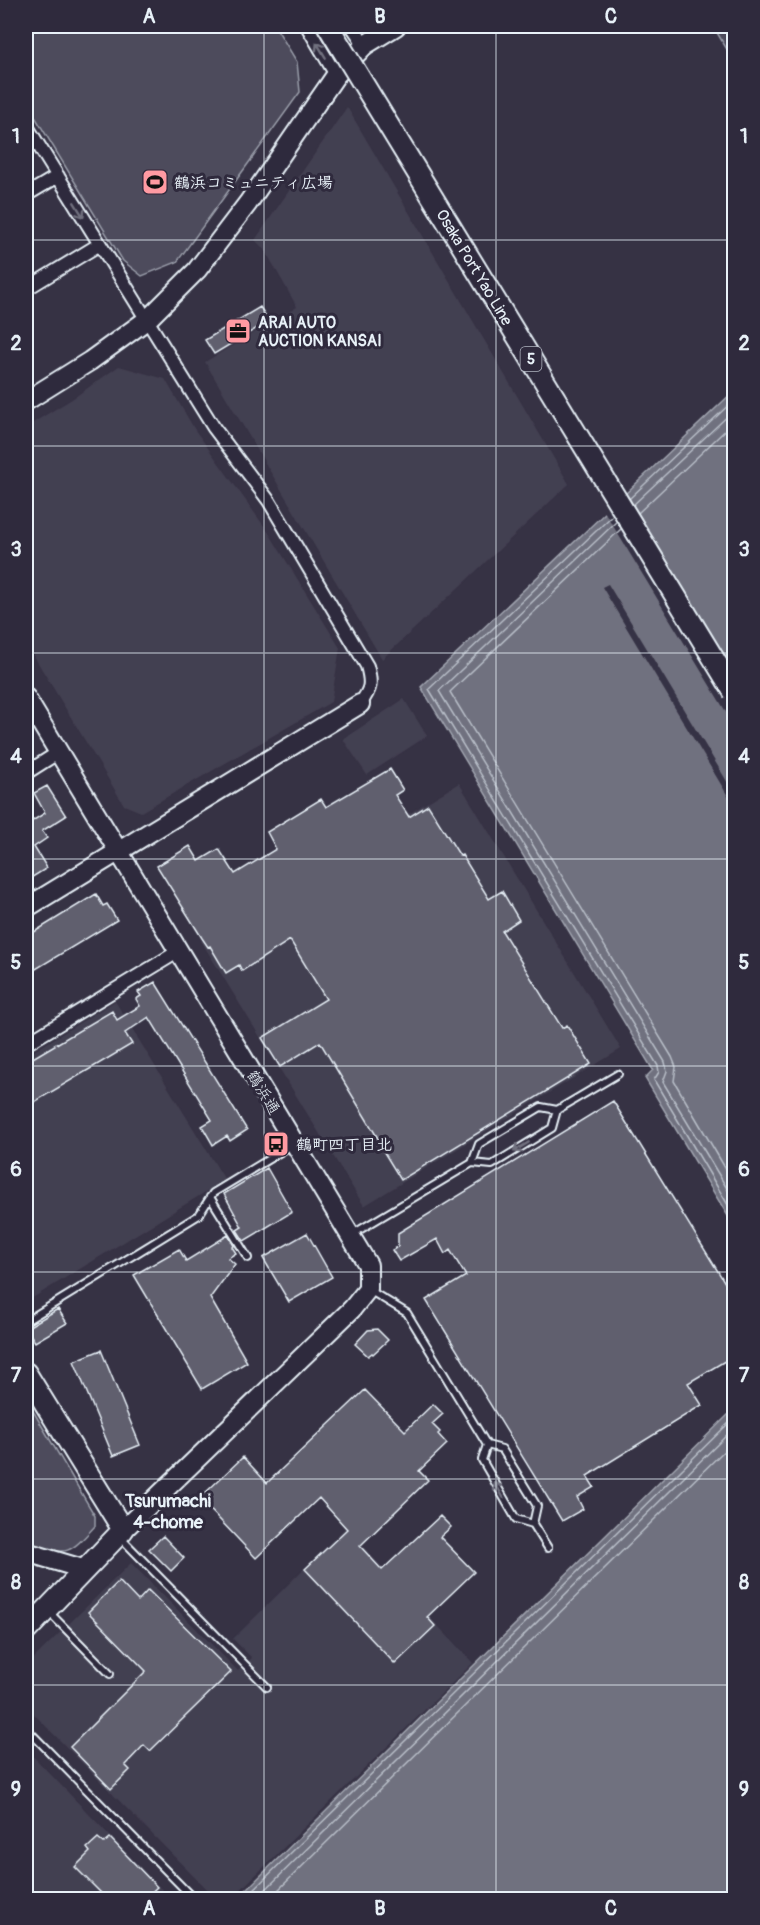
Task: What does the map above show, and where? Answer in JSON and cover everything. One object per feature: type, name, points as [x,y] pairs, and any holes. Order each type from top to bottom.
[{"type":"main road","name":"Osaka Port Yao Line","points":[[328,26],[735,692]]},
{"type":"main road","points":[[26,1373],[120,1532],[26,1631]]},
{"type":"street","points":[[307,26],[336,75]]},
{"type":"street","points":[[352,26],[365,45]]},
{"type":"street","points":[[26,401],[90,361],[148,319],[211,253],[336,75],[365,45],[396,26]]},
{"type":"street","points":[[26,125],[214,428],[269,501],[367,666],[371,679],[369,692],[360,704],[26,908]]},
{"type":"street","points":[[26,195],[57,176]]},
{"type":"street","points":[[26,289],[100,244]]},
{"type":"street","name":"鶴浜通","points":[[26,698],[368,1265],[368,1289]]},
{"type":"street","points":[[26,772],[59,752]]},
{"type":"street","points":[[26,1044],[179,951]]},
{"type":"street","points":[[120,1532],[352,1309],[368,1289]]},
{"type":"street","points":[[26,1552],[83,1569]]},
{"type":"lane","points":[[351,1236],[472,1162],[479,1144],[541,1107],[557,1110],[618,1074]]},
{"type":"lane","points":[[472,1162],[492,1165],[502,1159],[552,1128],[557,1110]]},
{"type":"lane","points":[[26,1321],[199,1215],[213,1193],[295,1143]]},
{"type":"lane","points":[[210,1197],[248,1258]]},
{"type":"lane","points":[[368,1289],[407,1313],[486,1445],[502,1449],[537,1506],[533,1524]]},
{"type":"lane","points":[[486,1445],[482,1460],[516,1519],[533,1524],[548,1548]]},
{"type":"lane","points":[[120,1532],[267,1687]]},
{"type":"lane","points":[[46,1609],[110,1674]]},
{"type":"lane","points":[[26,1728],[191,1896]]},
{"type":"shaded area","name":"鶴浜コミュニティ広場","points":[[26,26],[275,26],[297,62],[300,92],[177,262],[142,276],[123,261],[26,102]]},
{"type":"shaded area","points":[[713,26],[734,26],[734,61]]},
{"type":"shaded area","points":[[347,107],[569,484],[382,659],[205,362],[297,307],[265,250],[255,240]]},
{"type":"shaded area","points":[[119,366],[165,379],[195,430],[269,533],[340,648],[331,702],[141,812],[124,805],[26,643],[26,427],[72,399]]},
{"type":"shaded area","points":[[404,699],[427,736],[367,775],[343,739]]},
{"type":"shaded area","points":[[459,783],[621,1049],[364,1206],[201,941]]},
{"type":"shaded area","points":[[115,1001],[225,1180],[26,1302],[26,1056]]},
{"type":"shaded area","points":[[26,1399],[95,1516],[95,1526],[71,1549],[65,1551],[26,1542]]},
{"type":"shaded area","points":[[345,1528],[473,1663],[231,1899],[216,1899],[26,1706],[26,1666],[131,1563],[238,1671],[252,1658],[233,1639]]},
{"type":"shaded area","points":[[26,1749],[171,1899],[26,1899]]},
{"type":"water","points":[[734,391],[734,1226],[645,1078],[653,1070],[421,687]]},
{"type":"water","points":[[734,1409],[734,1899],[233,1899],[244,1892]]},
{"type":"pier","points":[[624,491],[734,673],[734,725],[604,511]]},
{"type":"pier","points":[[608,584],[734,793],[734,806],[602,587]]},
{"type":"building","points":[[260,307],[269,321],[214,354],[205,340]]},
{"type":"building","points":[[390,769],[403,790],[395,795],[409,817],[428,805],[489,899],[502,891],[519,920],[502,931],[562,1028],[567,1025],[591,1064],[401,1180],[320,1042],[280,1067],[262,1038],[326,999],[290,940],[242,971],[239,965],[226,973],[157,866],[190,846],[199,861],[219,849],[235,874],[276,849],[267,832],[321,799],[326,807]]},
{"type":"building","points":[[47,786],[66,816],[42,831],[47,838],[34,847],[47,868],[26,881],[26,825],[45,813],[34,793]]},
{"type":"building","points":[[96,894],[103,906],[107,904],[117,920],[26,975],[26,937]]},
{"type":"building","points":[[155,982],[247,1130],[230,1141],[227,1136],[213,1145],[202,1126],[212,1120],[149,1017],[125,1033],[132,1044],[26,1107],[26,1062],[112,1011],[117,1020],[140,1006],[136,999],[141,996],[138,992]]},
{"type":"building","points":[[613,1101],[735,1299],[735,1355],[688,1383],[702,1405],[587,1476],[594,1487],[577,1497],[583,1509],[562,1521],[426,1300],[466,1276],[450,1250],[445,1254],[437,1239],[399,1261],[392,1250],[398,1247],[398,1233]]},
{"type":"building","points":[[267,1168],[292,1212],[244,1241],[237,1230],[242,1227],[224,1194]]},
{"type":"building","points":[[307,1233],[332,1277],[289,1302],[263,1258]]},
{"type":"building","points":[[228,1235],[236,1253],[228,1258],[235,1264],[210,1298],[247,1362],[202,1389],[134,1275],[179,1249],[186,1261]]},
{"type":"building","points":[[58,1309],[67,1323],[35,1342],[26,1328]]},
{"type":"building","points":[[377,1329],[388,1340],[368,1356],[355,1344],[368,1330]]},
{"type":"building","points":[[101,1350],[140,1445],[113,1456],[74,1361]]},
{"type":"building","points":[[365,1390],[405,1431],[433,1404],[443,1414],[432,1424],[447,1444],[419,1471],[428,1480],[360,1546],[382,1570],[440,1516],[451,1527],[440,1537],[474,1572],[427,1617],[435,1626],[395,1664],[305,1569],[347,1529],[319,1498],[256,1558],[202,1501],[205,1498],[203,1495],[243,1457],[267,1483]]},
{"type":"building","points":[[163,1536],[184,1558],[171,1571],[149,1549]]},
{"type":"building","points":[[119,1581],[138,1601],[148,1590],[231,1672],[150,1751],[144,1745],[125,1765],[130,1770],[111,1789],[70,1747],[146,1671],[88,1612]]},
{"type":"building","points":[[98,1838],[104,1843],[110,1838],[157,1887],[144,1899],[107,1899],[75,1867],[90,1852],[87,1848]]},
{"type":"place","name":"鶴浜コミュニティ広場","points":[[155,182]]},
{"type":"place","name":"ARAI AUTO AUCTION KANSAI","points":[[238,331]]},
{"type":"place","name":"鶴町四丁目北","points":[[276,1144]]},
{"type":"district","name":"Tsurumachi 4-chome","points":[[168,1511]]}]
